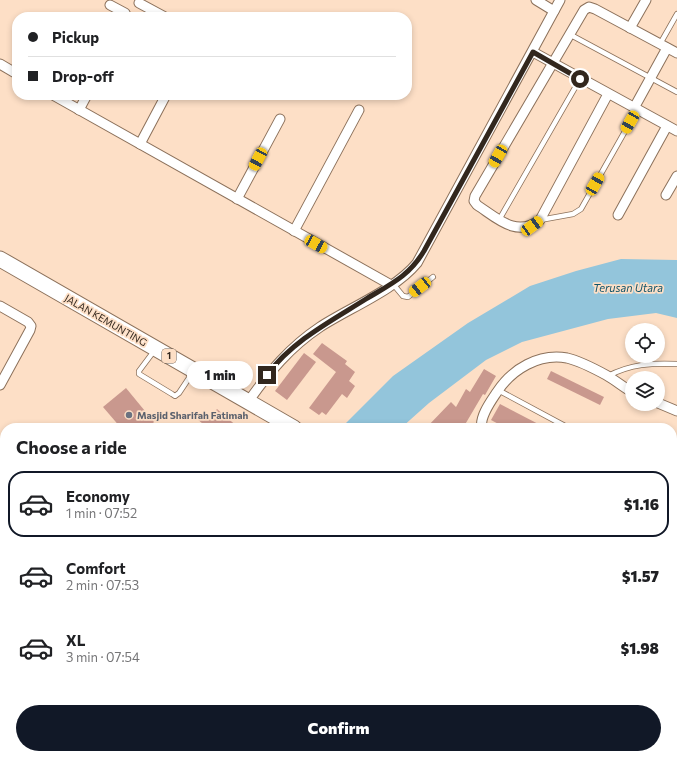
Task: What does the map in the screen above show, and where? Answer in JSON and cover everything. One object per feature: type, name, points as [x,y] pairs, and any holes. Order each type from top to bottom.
[{"type":"main road","name":"JALAN KEMUNTING","points":[[0,259],[285,423]]},
{"type":"street","points":[[536,0],[554,11]]},
{"type":"street","points":[[248,402],[270,370],[303,339],[392,284],[411,270],[424,251],[560,0]]},
{"type":"street","points":[[630,28],[646,0]]},
{"type":"street","points":[[139,2],[156,12]]},
{"type":"street","points":[[110,5],[123,12]]},
{"type":"street","points":[[608,94],[540,220],[532,226],[516,228],[499,220],[477,205],[474,201],[475,196],[580,14],[589,7],[677,53]]},
{"type":"street","points":[[635,109],[664,46]]},
{"type":"street","points":[[533,52],[551,64],[677,132]]},
{"type":"street","points":[[0,64],[12,71]]},
{"type":"street","points":[[62,100],[294,231],[392,284]]},
{"type":"street","points":[[79,110],[84,100]]},
{"type":"street","points":[[140,144],[163,100]]},
{"type":"street","points":[[294,231],[360,110]]},
{"type":"street","points":[[237,199],[280,119]]},
{"type":"street","points":[[618,215],[667,126]]},
{"type":"street","points":[[666,195],[677,176]]},
{"type":"street","points":[[0,306],[28,322],[31,326],[0,384]]},
{"type":"street","points":[[482,423],[482,419],[498,390],[506,379],[519,369],[536,361],[550,357],[568,358],[608,376],[625,387]]},
{"type":"street","points":[[665,406],[677,411]]},
{"type":"lane","points":[[664,46],[677,14]]},
{"type":"lane","points":[[569,34],[650,79],[677,92]]},
{"type":"lane","points":[[499,220],[580,79]]},
{"type":"lane","points":[[540,220],[573,214],[580,209],[635,109]]},
{"type":"lane","points":[[392,284],[403,296],[408,297],[433,277]]},
{"type":"lane","points":[[156,348],[139,371],[139,374],[165,391],[176,396],[194,370]]},
{"type":"lane","points":[[608,376],[627,367],[644,364],[677,364]]},
{"type":"lane","points":[[498,390],[559,423]]},
{"type":"water","name":"Terusan Utara","points":[[621,259],[677,260],[677,318],[656,313],[608,319],[522,342],[486,360],[429,403],[407,423],[346,423],[393,376],[468,323],[530,286],[576,271]]},
{"type":"building","points":[[322,343],[347,361],[345,364],[355,372],[349,381],[355,386],[347,398],[342,394],[326,415],[322,412],[319,415],[309,408],[336,372],[313,354]]},
{"type":"building","points":[[304,353],[316,362],[287,400],[275,391]]},
{"type":"building","points":[[484,369],[496,376],[485,395],[483,394],[466,423],[431,423],[451,402],[456,407],[466,389],[470,392]]},
{"type":"building","points":[[551,371],[604,397],[600,405],[547,379]]},
{"type":"building","name":"Masjid Sharifah Fatimah","points":[[126,388],[154,422],[117,423],[103,407]]},
{"type":"building","points":[[500,404],[536,423],[497,423],[491,420]]},
{"type":"building","points":[[217,409],[233,423],[202,423],[197,419],[204,411],[211,417]]},
{"type":"place","name":"Masjid Sharifah Fatimah","points":[[129,415]]},
{"type":"route","points":[[267,375],[289,351],[303,339],[393,284],[411,270],[417,263],[533,52],[551,64],[580,79]]}]
